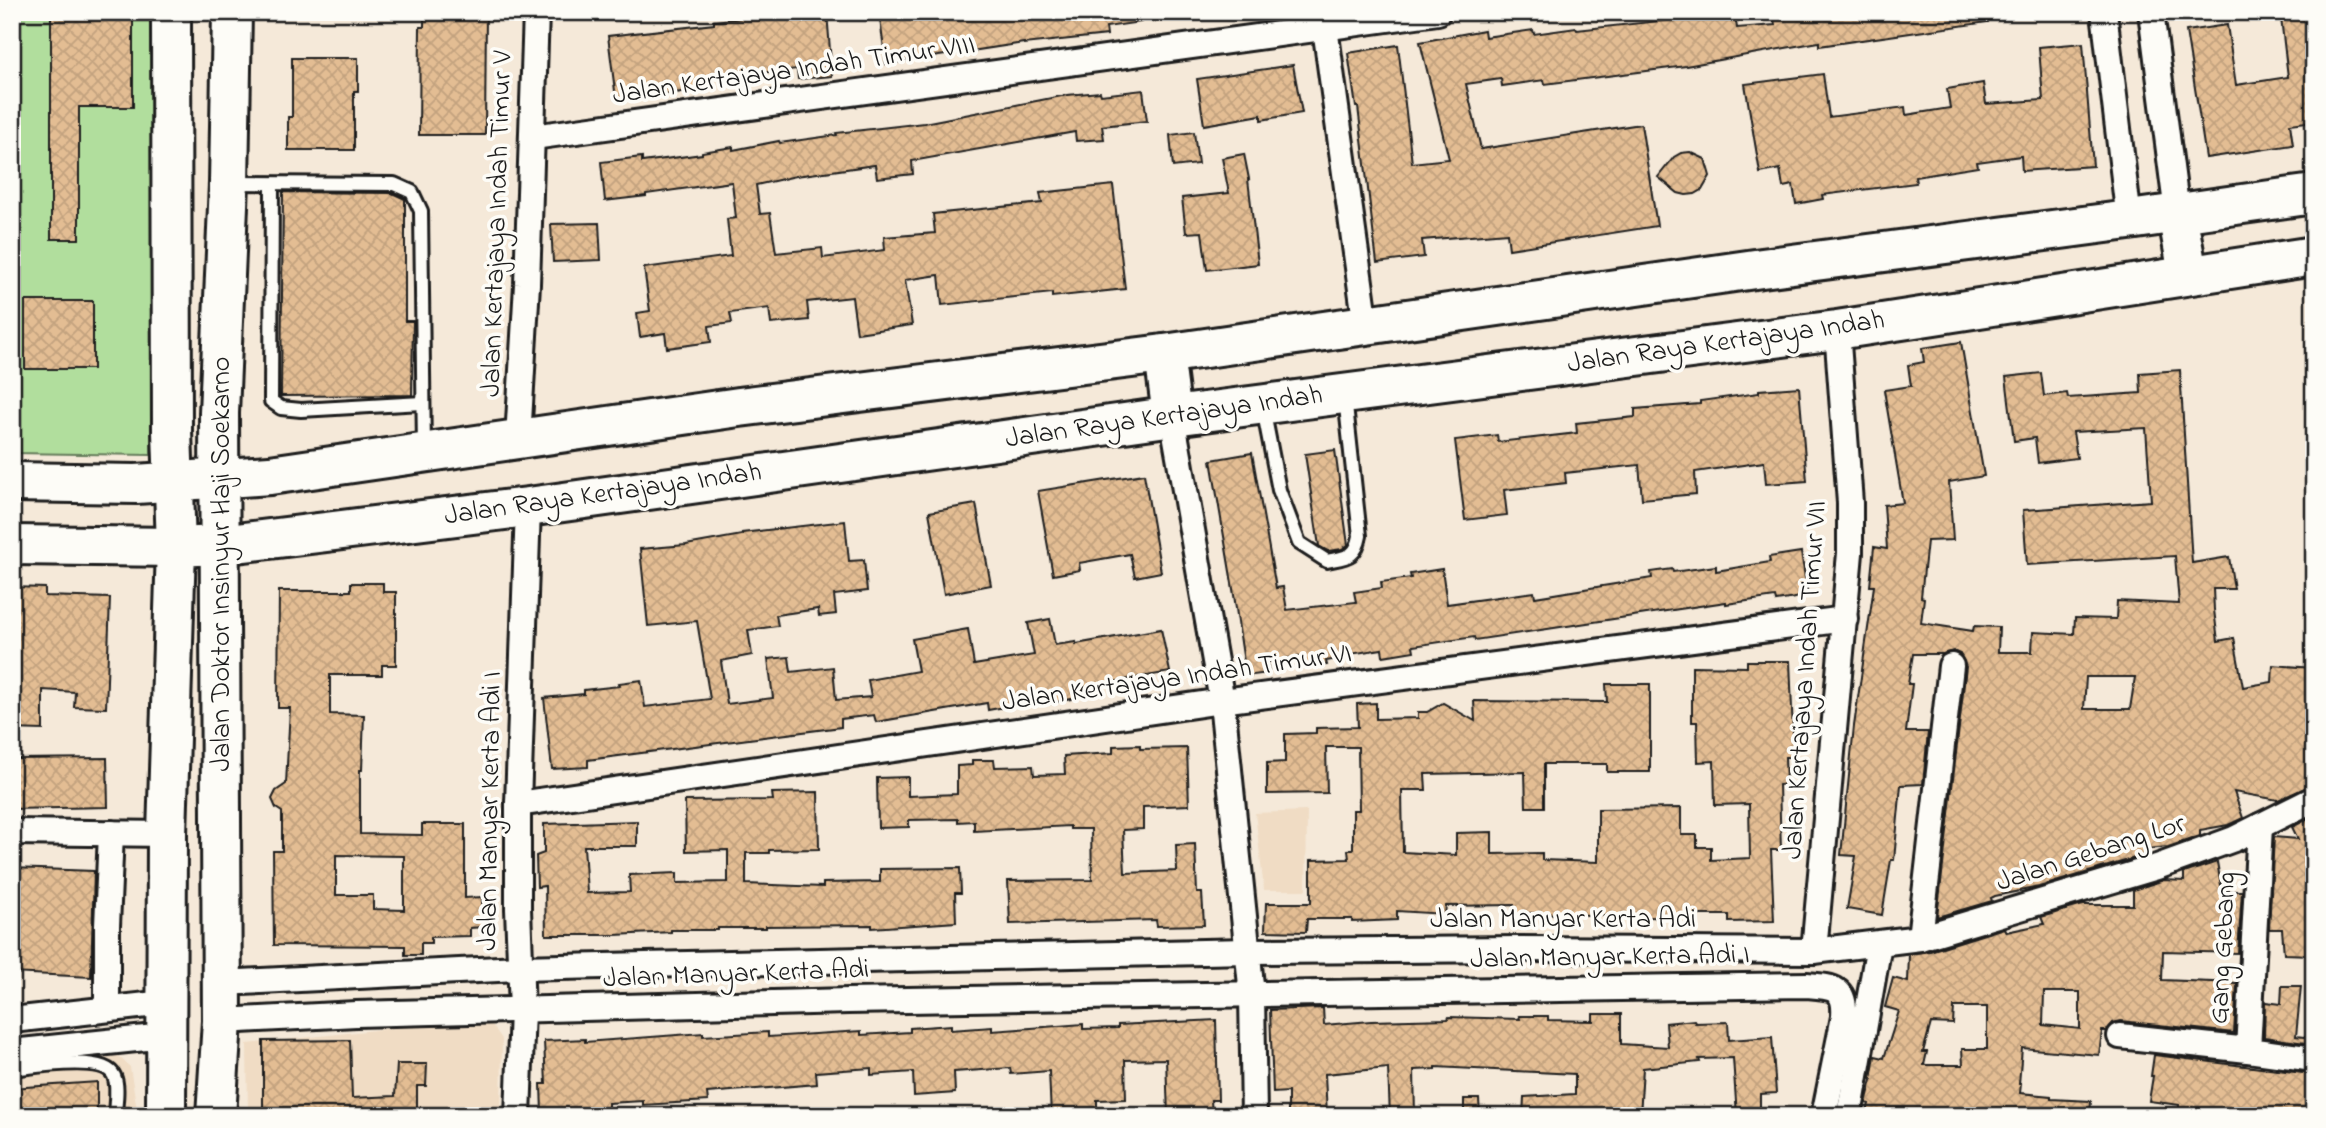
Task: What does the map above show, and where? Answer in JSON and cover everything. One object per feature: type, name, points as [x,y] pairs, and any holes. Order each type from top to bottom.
[{"type":"main road","name":"Jalan Doktor Insinyur Haji Soekarno","points":[[166,1116],[167,834],[176,547],[172,483],[171,12]]},
{"type":"main road","name":"Jalan Doktor Insinyur Haji Soekarno","points":[[216,1116],[222,1003],[219,413],[229,183],[232,12]]},
{"type":"main road","points":[[12,482],[172,483],[270,475],[739,407],[1164,355],[1762,268],[2314,194]]},
{"type":"main road","points":[[2177,213],[2188,274]]},
{"type":"main road","name":"Jalan Raya Kertajaya Indah","points":[[12,545],[220,545],[528,507],[1172,416],[1837,330],[2314,256]]},
{"type":"main road","points":[[1164,355],[1172,416]]},
{"type":"street","name":"Jalan Kertajaya Indah Timur V","points":[[518,439],[527,284],[536,12]]},
{"type":"street","name":"Jalan Kertajaya Indah Timur VIII","points":[[533,137],[1324,19],[1438,12]]},
{"type":"street","points":[[2104,12],[2129,220]]},
{"type":"street","points":[[2151,12],[2177,213]]},
{"type":"street","points":[[1324,19],[1366,326]]},
{"type":"street","name":"Jalan Kertajaya Indah Timur VII","points":[[1814,951],[1850,552],[1850,503],[1837,330]]},
{"type":"street","points":[[1172,416],[1223,701],[1249,973],[1254,1116]]},
{"type":"street","name":"Jalan Manyar Kerta Adi I","points":[[518,1116],[522,1005],[518,804],[528,507]]},
{"type":"street","name":"Jalan Kertajaya Indah Timur VI","points":[[518,804],[1223,701],[1845,620]]},
{"type":"street","points":[[1920,938],[1951,666]]},
{"type":"street","name":"Jalan Gebang Lor","points":[[1878,944],[1920,938],[2157,867],[2234,839],[2314,799]]},
{"type":"street","name":"Gang Gebang","points":[[2260,826],[2249,1050],[2314,1059]]},
{"type":"street","points":[[12,832],[167,834]]},
{"type":"street","points":[[107,1009],[111,833]]},
{"type":"street","points":[[1849,1116],[1878,944]]},
{"type":"street","name":"Jalan Manyar Kerta Adi","points":[[222,1003],[356,1014],[522,1005],[848,1001],[1249,973],[1507,949],[1814,951],[1878,944]]},
{"type":"street","name":"Jalan Manyar Kerta Adi","points":[[222,1003],[520,971],[1249,973]]},
{"type":"street","name":"Jalan Manyar Kerta Adi I","points":[[1249,973],[1506,988],[1823,986],[1843,995],[1845,1002],[1824,1116]]},
{"type":"street","points":[[12,1020],[107,1009],[166,1018]]},
{"type":"street","points":[[12,1052],[166,1018]]},
{"type":"street","points":[[2120,1036],[2249,1050]]},
{"type":"lane","points":[[229,183],[394,184],[412,192],[421,211],[422,403],[425,453]]},
{"type":"lane","points":[[272,184],[271,401],[281,408],[302,410],[422,403]]},
{"type":"lane","points":[[1262,404],[1279,490],[1298,543],[1327,561],[1350,556],[1357,549],[1360,537],[1345,393]]},
{"type":"lane","points":[[12,1069],[90,1063],[104,1067],[115,1079],[115,1116]]},
{"type":"shaded area","points":[[1307,811],[1306,890],[1264,890],[1255,813]]},
{"type":"shaded area","points":[[466,1020],[490,1022],[502,1039],[501,1116],[248,1116],[247,1044]]},
{"type":"shaded area","points":[[115,1053],[130,1067],[138,1116],[12,1116],[12,1059]]},
{"type":"green space","points":[[12,12],[154,12],[151,455],[12,453]]},
{"type":"building","points":[[51,12],[133,12],[133,107],[79,107],[79,239],[51,239]]},
{"type":"building","points":[[424,12],[486,12],[485,135],[419,135],[420,27],[424,27]]},
{"type":"building","points":[[800,12],[827,12],[832,76],[798,79],[797,69],[701,79],[702,90],[616,99],[608,36]]},
{"type":"building","points":[[879,12],[1141,12],[1141,22],[1106,27],[1107,35],[1024,43],[886,64]]},
{"type":"building","points":[[1773,12],[1987,12],[1988,22],[1819,46],[1819,42],[1686,66],[1545,84],[1544,80],[1502,86],[1501,79],[1466,84],[1481,149],[1641,124],[1657,226],[1509,249],[1507,233],[1422,240],[1424,257],[1377,263],[1358,107],[1348,53],[1398,45],[1412,163],[1449,159],[1420,42],[1484,30],[1485,37],[1533,30],[1534,34],[1713,15],[1713,18],[1735,16],[1737,28],[1775,25]]},
{"type":"building","points":[[2314,14],[2314,121],[2290,124],[2293,145],[2206,158],[2186,31],[2227,25],[2236,85],[2288,77],[2281,18]]},
{"type":"building","points":[[2083,43],[2093,166],[2022,171],[2021,156],[1977,162],[1978,167],[1915,177],[1916,183],[1822,195],[1823,199],[1796,204],[1793,185],[1783,187],[1780,169],[1760,173],[1745,84],[1823,74],[1829,117],[1905,107],[1906,115],[1950,108],[1947,89],[1983,83],[1986,104],[2043,100],[2039,47]]},
{"type":"building","points":[[292,58],[358,58],[358,91],[354,91],[354,150],[288,150],[288,117],[292,117]]},
{"type":"building","points":[[1293,65],[1302,113],[1261,120],[1261,115],[1204,125],[1197,79]]},
{"type":"building","points":[[1143,90],[1147,121],[1102,126],[1104,139],[1076,141],[1075,132],[912,161],[913,174],[877,178],[875,165],[796,176],[756,185],[760,214],[770,213],[776,253],[822,248],[823,258],[885,250],[884,237],[935,233],[933,214],[1042,203],[1040,193],[1113,185],[1125,289],[1052,297],[1052,293],[942,305],[939,275],[905,280],[912,325],[857,333],[852,297],[807,302],[809,320],[771,324],[769,308],[730,313],[732,323],[709,326],[711,342],[667,348],[665,333],[640,337],[637,313],[650,311],[644,268],[731,256],[727,219],[736,218],[732,182],[605,201],[601,162],[642,157],[642,162],[733,147],[733,150],[779,141],[780,143],[837,135],[836,133],[924,123],[1067,95],[1100,92],[1101,95]]},
{"type":"building","points":[[1194,132],[1198,164],[1173,167],[1170,135]]},
{"type":"building","points":[[1690,152],[1705,159],[1710,176],[1702,190],[1686,195],[1678,193],[1658,177],[1674,157]]},
{"type":"building","points":[[1244,154],[1258,264],[1207,270],[1202,232],[1186,233],[1182,198],[1229,193],[1222,158]]},
{"type":"building","points":[[283,192],[392,193],[405,199],[405,321],[413,321],[412,395],[281,396]]},
{"type":"building","points":[[599,223],[601,260],[553,262],[551,224]]},
{"type":"building","points":[[25,301],[93,301],[93,369],[25,369]]},
{"type":"building","points":[[1961,342],[1984,476],[1949,482],[1953,540],[1927,541],[1921,623],[1973,631],[1974,626],[1999,627],[1998,652],[2032,652],[2033,632],[2074,634],[2075,618],[2116,619],[2117,601],[2179,604],[2175,556],[2027,565],[2023,510],[2151,501],[2146,428],[2073,432],[2077,458],[2038,463],[2035,438],[2014,441],[2006,377],[2041,373],[2044,396],[2067,393],[2068,398],[2141,393],[2140,373],[2180,370],[2192,563],[2229,557],[2234,589],[2213,589],[2214,610],[2218,641],[2234,638],[2243,687],[2272,682],[2273,665],[2313,668],[2310,696],[2314,695],[2314,714],[2307,715],[2314,752],[2314,784],[2278,800],[2234,792],[2243,818],[2228,825],[2200,830],[2200,836],[2168,847],[2147,849],[2148,854],[2039,887],[1995,896],[1991,898],[1992,901],[1937,917],[1966,667],[1960,654],[1953,651],[1943,654],[1913,654],[1908,684],[1912,684],[1906,732],[1928,732],[1923,784],[1901,785],[1894,860],[1891,860],[1882,915],[1847,909],[1856,856],[1841,855],[1854,726],[1874,586],[1870,586],[1874,547],[1887,549],[1884,505],[1903,503],[1884,390],[1911,386],[1908,365],[1924,362],[1922,348]],"holes":[[[2086,677],[2135,677],[2130,709],[2084,709]]]},
{"type":"building","points":[[1799,387],[1807,481],[1766,484],[1764,462],[1695,472],[1696,494],[1642,499],[1639,465],[1565,473],[1566,483],[1504,490],[1507,515],[1465,520],[1455,440],[1497,435],[1498,442],[1577,433],[1576,423],[1635,417],[1635,409],[1700,404],[1700,401],[1759,393],[1759,390]]},
{"type":"building","points":[[1335,450],[1348,545],[1342,549],[1328,551],[1319,546],[1305,454]]},
{"type":"building","points":[[1252,453],[1276,588],[1283,587],[1287,610],[1356,602],[1354,592],[1382,588],[1381,582],[1411,578],[1410,574],[1442,569],[1447,604],[1534,592],[1535,597],[1652,578],[1651,572],[1672,569],[1673,572],[1716,566],[1716,571],[1770,562],[1769,557],[1801,552],[1808,596],[1776,601],[1775,597],[1726,602],[1475,640],[1474,637],[1413,646],[1414,651],[1383,656],[1382,649],[1350,654],[1350,657],[1326,661],[1327,665],[1305,668],[1303,656],[1267,662],[1269,673],[1246,676],[1211,460]]},
{"type":"building","points":[[1144,474],[1161,572],[1135,577],[1130,554],[1079,563],[1080,570],[1053,575],[1038,491]]},
{"type":"building","points":[[976,504],[991,585],[944,594],[929,512]]},
{"type":"building","points":[[845,521],[849,561],[864,560],[867,591],[834,595],[836,614],[819,616],[818,609],[776,615],[778,626],[748,630],[752,655],[721,661],[727,704],[773,698],[768,659],[789,657],[791,672],[833,667],[836,700],[871,697],[868,680],[918,671],[912,639],[968,629],[974,665],[1034,655],[1028,623],[1050,619],[1055,645],[1076,644],[1161,629],[1170,672],[1084,687],[1084,690],[1075,691],[1076,698],[1043,705],[1042,700],[988,710],[987,703],[876,722],[874,715],[841,719],[841,727],[588,760],[588,767],[552,769],[544,698],[584,694],[584,690],[620,686],[619,683],[641,680],[645,707],[710,699],[697,621],[648,626],[640,549],[686,545],[742,533]]},
{"type":"building","points":[[351,583],[383,583],[383,592],[396,592],[396,665],[382,665],[382,675],[330,675],[330,714],[364,715],[360,770],[360,834],[422,835],[422,824],[465,824],[465,898],[482,897],[483,927],[470,928],[470,936],[431,937],[431,943],[421,943],[421,955],[405,955],[405,946],[274,945],[273,851],[282,851],[282,812],[276,808],[272,799],[276,791],[286,784],[290,708],[278,708],[279,591],[351,591]],"holes":[[[336,855],[404,856],[404,910],[373,909],[373,895],[336,895]]]},
{"type":"building","points":[[12,587],[45,588],[45,596],[110,598],[106,708],[74,707],[75,692],[43,690],[43,730],[12,729]]},
{"type":"building","points":[[1747,661],[1790,661],[1794,757],[1785,757],[1786,784],[1779,785],[1781,850],[1771,850],[1774,921],[1729,922],[1729,915],[1677,915],[1677,918],[1530,913],[1514,916],[1514,905],[1446,906],[1445,914],[1397,911],[1397,920],[1352,922],[1352,919],[1307,919],[1306,932],[1265,931],[1266,903],[1311,903],[1311,860],[1349,859],[1348,850],[1353,849],[1353,810],[1359,810],[1358,747],[1326,747],[1327,793],[1267,794],[1267,763],[1285,762],[1285,734],[1316,733],[1316,728],[1358,727],[1357,704],[1376,703],[1376,719],[1418,718],[1418,712],[1427,712],[1443,703],[1475,721],[1474,701],[1607,702],[1606,684],[1650,684],[1650,772],[1607,772],[1607,764],[1544,764],[1544,807],[1526,807],[1525,772],[1425,774],[1426,790],[1402,790],[1403,852],[1456,855],[1456,833],[1492,832],[1492,854],[1542,853],[1542,860],[1598,862],[1598,809],[1681,808],[1681,835],[1697,835],[1697,847],[1711,847],[1711,860],[1750,858],[1749,804],[1715,805],[1714,761],[1698,762],[1697,722],[1692,722],[1692,666],[1747,667]]},
{"type":"building","points":[[1140,745],[1140,749],[1187,748],[1189,805],[1143,807],[1143,829],[1123,830],[1125,873],[1177,871],[1176,845],[1195,844],[1197,893],[1202,893],[1204,925],[1157,926],[1156,920],[1010,924],[1008,881],[1092,880],[1091,829],[1070,829],[1070,826],[974,831],[974,821],[958,822],[958,819],[909,820],[909,827],[878,828],[877,778],[908,777],[908,796],[957,794],[957,766],[972,765],[972,760],[994,760],[995,767],[1033,766],[1034,775],[1065,774],[1064,756],[1113,753],[1113,746]]},
{"type":"building","points":[[107,758],[108,807],[12,809],[12,759]]},
{"type":"building","points":[[818,792],[819,849],[746,853],[746,884],[823,887],[823,883],[880,882],[880,869],[960,868],[961,893],[955,893],[956,922],[872,928],[872,925],[766,926],[615,935],[546,935],[545,886],[537,887],[536,856],[544,853],[544,824],[637,821],[637,846],[584,846],[587,893],[630,892],[629,875],[677,873],[677,883],[728,882],[728,850],[686,851],[685,801],[773,800],[772,793]]},
{"type":"building","points":[[2314,816],[2314,943],[2311,943],[2311,955],[2284,954],[2282,929],[2269,929],[2274,837],[2298,839],[2292,827]]},
{"type":"building","points":[[2217,862],[2222,891],[2242,891],[2238,953],[2163,951],[2162,980],[2237,983],[2234,1033],[2121,1021],[2113,1023],[2107,1031],[2102,1031],[2099,1055],[2022,1048],[2020,1093],[2051,1096],[2051,1099],[2091,1101],[2090,1116],[2040,1116],[2040,1113],[1996,1108],[1995,1116],[1866,1116],[1875,1056],[1884,1058],[1899,1011],[1885,1007],[1893,978],[1908,982],[1909,954],[1930,951],[2004,928],[2006,932],[2044,924],[2041,917],[2083,905],[2133,905],[2133,890],[2164,880],[2184,881],[2184,873]],"holes":[[[2044,992],[2080,992],[2080,1029],[2043,1025]],[[1954,1007],[1987,1007],[1987,1049],[1962,1049],[1963,1065],[1924,1065],[1927,1052],[1923,1052],[1931,1023],[1953,1024]]]},
{"type":"building","points":[[12,868],[94,871],[91,977],[12,973]]},
{"type":"building","points":[[2282,986],[2301,986],[2296,1036],[2313,1038],[2312,1044],[2264,1037],[2265,1002],[2281,1004]]},
{"type":"building","points":[[1323,1008],[1324,1025],[1449,1017],[1520,1019],[1519,1016],[1548,1016],[1548,1020],[1593,1021],[1593,1014],[1621,1014],[1621,1044],[1668,1047],[1666,1023],[1694,1020],[1695,1023],[1728,1022],[1729,1040],[1772,1037],[1776,1093],[1760,1094],[1760,1116],[1737,1116],[1733,1058],[1699,1059],[1700,1062],[1643,1068],[1640,1116],[1523,1116],[1524,1097],[1575,1094],[1575,1074],[1436,1067],[1414,1070],[1415,1116],[1390,1116],[1388,1068],[1325,1074],[1327,1116],[1288,1116],[1288,1092],[1273,1093],[1270,1010]]},
{"type":"building","points":[[1216,1020],[1218,1100],[1211,1100],[1212,1116],[1168,1116],[1166,1059],[1125,1060],[1126,1099],[1097,1100],[1097,1116],[1051,1116],[1049,1071],[1011,1074],[1010,1068],[954,1072],[955,1093],[914,1096],[913,1072],[871,1075],[871,1068],[816,1072],[817,1084],[707,1093],[708,1101],[643,1105],[643,1101],[608,1103],[608,1116],[542,1113],[541,1084],[546,1084],[544,1041],[585,1039],[585,1042],[703,1033],[703,1036],[768,1032],[768,1037],[861,1031],[861,1035],[910,1032],[910,1028],[951,1025],[951,1030],[992,1027],[992,1031],[1083,1024],[1083,1029],[1118,1028],[1118,1025]]},
{"type":"building","points":[[350,1040],[352,1098],[395,1096],[397,1064],[427,1064],[426,1086],[417,1086],[417,1116],[263,1116],[263,1041]]},
{"type":"building","points":[[2154,1055],[2311,1074],[2309,1116],[2246,1113],[2246,1116],[2199,1109],[2198,1116],[2179,1116],[2179,1105],[2149,1101]]},
{"type":"building","points":[[97,1082],[97,1116],[12,1116],[12,1088]]},
{"type":"building","points":[[1464,1099],[1479,1099],[1480,1116],[1464,1116]]}]
